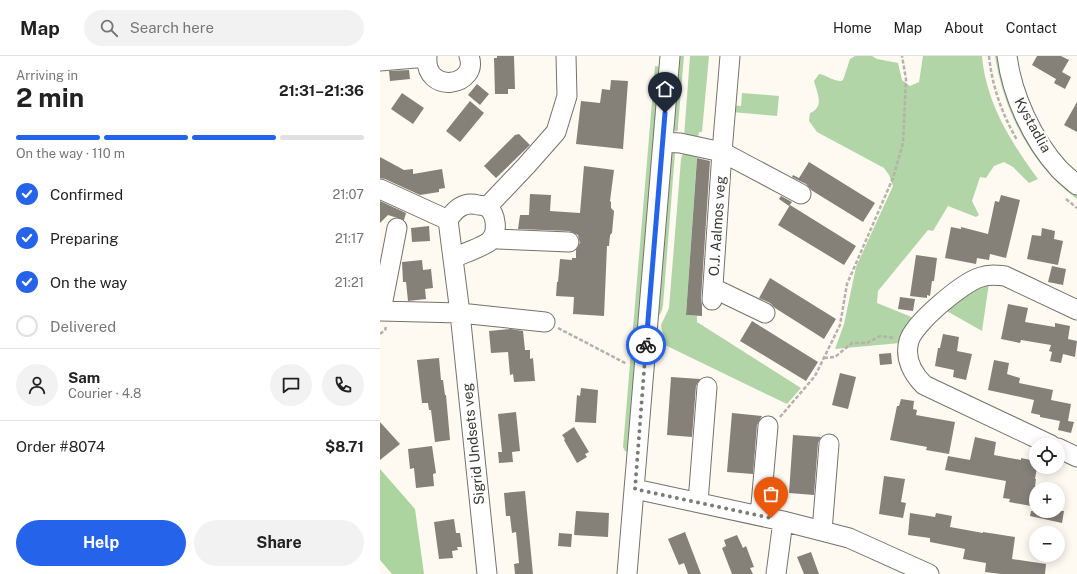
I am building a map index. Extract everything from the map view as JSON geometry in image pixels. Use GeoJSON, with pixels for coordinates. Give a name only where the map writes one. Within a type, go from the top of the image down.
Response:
{"type":"FeatureCollection","features":[{"type":"Feature","properties":{"kind":"street"},"geometry":{"type":"LineString","coordinates":[[380,61],[427,56],[428,68],[433,77],[442,82],[450,83],[458,82],[466,75],[470,69],[471,60],[469,56]]}},
{"type":"Feature","properties":{"kind":"street"},"geometry":{"type":"LineString","coordinates":[[487,207],[556,132],[567,96],[566,56]]}},
{"type":"Feature","properties":{"kind":"street"},"geometry":{"type":"LineString","coordinates":[[627,574],[670,56]]}},
{"type":"Feature","properties":{"kind":"street","name":"O.J. Aalmos veg"},"geometry":{"type":"LineString","coordinates":[[730,56],[713,294],[766,313]]}},
{"type":"Feature","properties":{"kind":"street","name":"Kystadlia"},"geometry":{"type":"LineString","coordinates":[[1007,56],[1013,88],[1039,142],[1059,169],[1077,185]]}},
{"type":"Feature","properties":{"kind":"street","name":"O.J. Aalmos veg"},"geometry":{"type":"LineString","coordinates":[[663,142],[680,143],[722,152],[801,194]]}},
{"type":"Feature","properties":{"kind":"street"},"geometry":{"type":"LineString","coordinates":[[380,189],[448,220],[453,212],[462,205],[474,204],[487,207],[494,215],[495,225],[492,238],[489,242],[453,258]]}},
{"type":"Feature","properties":{"kind":"street","name":"Sigrid Undsets veg"},"geometry":{"type":"LineString","coordinates":[[448,220],[460,313],[487,574]]}},
{"type":"Feature","properties":{"kind":"street"},"geometry":{"type":"LineString","coordinates":[[397,228],[381,311],[460,313],[545,322]]}},
{"type":"Feature","properties":{"kind":"street"},"geometry":{"type":"LineString","coordinates":[[492,238],[569,242]]}},
{"type":"Feature","properties":{"kind":"street"},"geometry":{"type":"LineString","coordinates":[[1036,438],[924,385],[916,377],[910,365],[908,354],[909,341],[924,318],[968,282],[981,277],[992,275],[1006,276],[1077,310]]}},
{"type":"Feature","properties":{"kind":"street"},"geometry":{"type":"LineString","coordinates":[[698,502],[707,387]]}},
{"type":"Feature","properties":{"kind":"street"},"geometry":{"type":"LineString","coordinates":[[760,516],[768,426]]}},
{"type":"Feature","properties":{"kind":"street"},"geometry":{"type":"LineString","coordinates":[[822,531],[829,444]]}},
{"type":"Feature","properties":{"kind":"street"},"geometry":{"type":"LineString","coordinates":[[1065,451],[1077,457]]}},
{"type":"Feature","properties":{"kind":"street"},"geometry":{"type":"LineString","coordinates":[[635,489],[783,521],[849,538],[929,574]]}},
{"type":"Feature","properties":{"kind":"street"},"geometry":{"type":"LineString","coordinates":[[776,574],[783,521]]}},
{"type":"Feature","properties":{"kind":"path"},"geometry":{"type":"LineString","coordinates":[[768,426],[778,419],[815,376],[840,325],[847,284],[893,178],[902,143],[906,79],[902,56]]}},
{"type":"Feature","properties":{"kind":"path"},"geometry":{"type":"LineString","coordinates":[[545,322],[627,364]]}},
{"type":"Feature","properties":{"kind":"path"},"geometry":{"type":"LineString","coordinates":[[824,358],[835,357],[852,343],[867,343],[880,336],[909,341]]}},
{"type":"Feature","properties":{"kind":"green space"},"geometry":{"type":"Polygon","coordinates":[[[678,56],[684,56],[678,130],[676,132],[672,127],[678,56]]]}},
{"type":"Feature","properties":{"kind":"green space"},"geometry":{"type":"Polygon","coordinates":[[[690,56],[709,56],[702,132],[699,132],[697,138],[684,137],[690,56]]]}},
{"type":"Feature","properties":{"kind":"green space"},"geometry":{"type":"Polygon","coordinates":[[[855,56],[872,56],[877,59],[898,63],[902,80],[910,86],[919,82],[923,56],[982,56],[984,73],[994,106],[1018,151],[1038,179],[1029,183],[1013,167],[1004,162],[994,166],[986,178],[980,177],[972,201],[979,215],[976,217],[948,206],[933,231],[928,230],[878,291],[877,303],[914,318],[900,343],[835,349],[844,324],[856,267],[893,186],[889,175],[884,168],[817,132],[809,121],[810,113],[815,110],[819,103],[814,81],[819,74],[835,80],[843,80],[850,59],[855,56]]]}},
{"type":"Feature","properties":{"kind":"green space"},"geometry":{"type":"Polygon","coordinates":[[[995,56],[999,56],[1069,188],[1077,194],[1077,199],[1046,170],[1033,154],[1022,136],[1005,97],[995,56]]]}},
{"type":"Feature","properties":{"kind":"green space"},"geometry":{"type":"Polygon","coordinates":[[[655,66],[660,67],[628,452],[625,451],[623,447],[655,66]]]}},
{"type":"Feature","properties":{"kind":"green space"},"geometry":{"type":"Polygon","coordinates":[[[742,93],[779,96],[777,116],[731,112],[731,105],[741,106],[742,93]]]}},
{"type":"Feature","properties":{"kind":"green space"},"geometry":{"type":"Polygon","coordinates":[[[669,151],[675,153],[663,305],[658,318],[669,151]]]}},
{"type":"Feature","properties":{"kind":"green space"},"geometry":{"type":"Polygon","coordinates":[[[683,153],[697,156],[686,315],[697,316],[697,322],[801,388],[787,404],[665,345],[661,325],[669,308],[681,159],[683,153]]]}},
{"type":"Feature","properties":{"kind":"green space"},"geometry":{"type":"Polygon","coordinates":[[[989,283],[982,331],[945,310],[964,294],[989,283]]]}},
{"type":"Feature","properties":{"kind":"green space"},"geometry":{"type":"Polygon","coordinates":[[[380,469],[415,509],[424,574],[392,574],[380,560],[380,469]]]}},
{"type":"Feature","properties":{"kind":"building"},"geometry":{"type":"Polygon","coordinates":[[[497,56],[514,56],[515,89],[508,89],[508,94],[495,94],[494,58],[497,58],[497,56]]]}},
{"type":"Feature","properties":{"kind":"building"},"geometry":{"type":"Polygon","coordinates":[[[1037,56],[1061,56],[1069,60],[1062,72],[1071,77],[1065,89],[1054,83],[1056,79],[1032,65],[1037,56]]]}},
{"type":"Feature","properties":{"kind":"building"},"geometry":{"type":"Polygon","coordinates":[[[409,70],[410,79],[390,81],[389,71],[409,70]]]}},
{"type":"Feature","properties":{"kind":"building"},"geometry":{"type":"Polygon","coordinates":[[[611,80],[628,81],[623,149],[576,144],[581,101],[600,103],[602,89],[610,90],[611,80]]]}},
{"type":"Feature","properties":{"kind":"building"},"geometry":{"type":"Polygon","coordinates":[[[477,84],[489,94],[480,105],[468,95],[477,84]]]}},
{"type":"Feature","properties":{"kind":"building"},"geometry":{"type":"Polygon","coordinates":[[[402,93],[424,108],[413,124],[391,109],[402,93]]]}},
{"type":"Feature","properties":{"kind":"building"},"geometry":{"type":"Polygon","coordinates":[[[470,101],[484,113],[460,142],[446,131],[470,101]]]}},
{"type":"Feature","properties":{"kind":"building"},"geometry":{"type":"Polygon","coordinates":[[[1077,102],[1077,132],[1064,125],[1077,102]]]}},
{"type":"Feature","properties":{"kind":"building"},"geometry":{"type":"Polygon","coordinates":[[[519,134],[530,145],[496,178],[484,166],[515,135],[519,134]]]}},
{"type":"Feature","properties":{"kind":"building"},"geometry":{"type":"Polygon","coordinates":[[[380,157],[404,170],[413,169],[413,174],[442,169],[445,188],[439,189],[439,192],[420,195],[380,178],[380,157]]]}},
{"type":"Feature","properties":{"kind":"building"},"geometry":{"type":"Polygon","coordinates":[[[697,158],[710,161],[701,299],[702,316],[686,315],[697,158]]]}},
{"type":"Feature","properties":{"kind":"building"},"geometry":{"type":"Polygon","coordinates":[[[809,162],[875,203],[863,222],[811,190],[806,184],[792,177],[793,175],[799,178],[809,162]]]}},
{"type":"Feature","properties":{"kind":"building"},"geometry":{"type":"Polygon","coordinates":[[[584,166],[614,170],[610,201],[611,208],[614,211],[612,233],[610,235],[609,246],[607,246],[604,316],[573,314],[574,297],[556,296],[560,259],[572,260],[572,258],[576,258],[576,250],[580,243],[578,235],[569,231],[518,229],[520,215],[529,215],[530,194],[551,195],[550,211],[580,213],[584,166]]]}},
{"type":"Feature","properties":{"kind":"building"},"geometry":{"type":"Polygon","coordinates":[[[1001,195],[1020,200],[1006,258],[990,254],[989,260],[977,258],[976,264],[945,258],[951,227],[961,229],[961,227],[988,234],[995,201],[999,202],[1001,195]]]}},
{"type":"Feature","properties":{"kind":"building"},"geometry":{"type":"Polygon","coordinates":[[[781,196],[792,202],[789,206],[779,199],[781,196]]]}},
{"type":"Feature","properties":{"kind":"building"},"geometry":{"type":"Polygon","coordinates":[[[380,201],[406,213],[404,220],[388,215],[380,223],[380,201]]]}},
{"type":"Feature","properties":{"kind":"building"},"geometry":{"type":"Polygon","coordinates":[[[790,205],[856,246],[844,265],[778,225],[790,205]]]}},
{"type":"Feature","properties":{"kind":"building"},"geometry":{"type":"Polygon","coordinates":[[[429,226],[430,241],[412,242],[411,228],[429,226]]]}},
{"type":"Feature","properties":{"kind":"building"},"geometry":{"type":"Polygon","coordinates":[[[1042,228],[1055,231],[1054,239],[1063,241],[1058,265],[1027,259],[1032,235],[1041,236],[1042,228]]]}},
{"type":"Feature","properties":{"kind":"building"},"geometry":{"type":"Polygon","coordinates":[[[916,255],[937,258],[934,281],[932,281],[930,296],[927,295],[927,298],[910,296],[916,255]]]}},
{"type":"Feature","properties":{"kind":"building"},"geometry":{"type":"Polygon","coordinates":[[[422,260],[423,270],[431,269],[433,288],[425,289],[426,299],[408,301],[406,282],[403,282],[402,262],[422,260]]]}},
{"type":"Feature","properties":{"kind":"building"},"geometry":{"type":"Polygon","coordinates":[[[1052,266],[1066,269],[1063,285],[1048,282],[1052,266]]]}},
{"type":"Feature","properties":{"kind":"building"},"geometry":{"type":"Polygon","coordinates":[[[770,278],[836,319],[824,339],[775,308],[770,303],[759,298],[770,278]]]}},
{"type":"Feature","properties":{"kind":"building"},"geometry":{"type":"Polygon","coordinates":[[[900,297],[915,299],[913,311],[898,309],[900,297]]]}},
{"type":"Feature","properties":{"kind":"building"},"geometry":{"type":"Polygon","coordinates":[[[1008,304],[1028,308],[1025,322],[1055,327],[1055,323],[1070,326],[1068,339],[1077,341],[1075,357],[1063,354],[1061,363],[1050,361],[1052,352],[1049,351],[1051,345],[1021,340],[1020,343],[1001,339],[1008,304]]]}},
{"type":"Feature","properties":{"kind":"building"},"geometry":{"type":"Polygon","coordinates":[[[752,321],[818,362],[806,381],[740,341],[752,321]]]}},
{"type":"Feature","properties":{"kind":"building"},"geometry":{"type":"Polygon","coordinates":[[[511,329],[523,331],[525,350],[530,350],[530,359],[533,358],[535,381],[514,382],[513,374],[510,375],[508,352],[491,353],[489,331],[511,329]]]}},
{"type":"Feature","properties":{"kind":"building"},"geometry":{"type":"Polygon","coordinates":[[[943,334],[959,337],[957,351],[972,354],[966,380],[953,377],[954,370],[935,366],[938,348],[940,348],[943,334]]]}},
{"type":"Feature","properties":{"kind":"building"},"geometry":{"type":"Polygon","coordinates":[[[891,353],[892,364],[880,365],[879,354],[891,353]]]}},
{"type":"Feature","properties":{"kind":"building"},"geometry":{"type":"Polygon","coordinates":[[[439,358],[441,380],[443,380],[446,395],[450,440],[435,442],[431,410],[429,410],[428,403],[422,403],[417,360],[439,358]]]}},
{"type":"Feature","properties":{"kind":"building"},"geometry":{"type":"Polygon","coordinates":[[[994,360],[1009,363],[1007,374],[1020,378],[1019,383],[1053,390],[1051,400],[1071,404],[1068,421],[1074,422],[1071,433],[1058,430],[1060,421],[1040,417],[1040,415],[1031,413],[1034,400],[988,390],[994,360]]]}},
{"type":"Feature","properties":{"kind":"building"},"geometry":{"type":"Polygon","coordinates":[[[840,373],[856,377],[848,409],[832,405],[840,373]]]}},
{"type":"Feature","properties":{"kind":"building"},"geometry":{"type":"Polygon","coordinates":[[[671,377],[700,379],[696,386],[692,437],[667,435],[671,377]]]}},
{"type":"Feature","properties":{"kind":"building"},"geometry":{"type":"Polygon","coordinates":[[[581,388],[598,390],[596,423],[575,422],[577,395],[580,396],[581,388]]]}},
{"type":"Feature","properties":{"kind":"building"},"geometry":{"type":"Polygon","coordinates":[[[901,399],[914,401],[913,409],[917,410],[916,415],[955,422],[949,454],[926,450],[927,447],[890,440],[897,406],[899,406],[901,399]]]}},
{"type":"Feature","properties":{"kind":"building"},"geometry":{"type":"Polygon","coordinates":[[[516,412],[520,451],[512,452],[513,462],[499,463],[498,452],[502,452],[498,414],[516,412]]]}},
{"type":"Feature","properties":{"kind":"building"},"geometry":{"type":"Polygon","coordinates":[[[732,413],[762,416],[757,425],[753,474],[727,472],[732,413]]]}},
{"type":"Feature","properties":{"kind":"building"},"geometry":{"type":"Polygon","coordinates":[[[380,422],[400,444],[380,460],[380,422]]]}},
{"type":"Feature","properties":{"kind":"building"},"geometry":{"type":"Polygon","coordinates":[[[574,427],[589,452],[585,454],[587,457],[577,463],[562,435],[574,427]]]}},
{"type":"Feature","properties":{"kind":"building"},"geometry":{"type":"Polygon","coordinates":[[[793,435],[821,437],[818,443],[814,495],[789,493],[793,435]]]}},
{"type":"Feature","properties":{"kind":"building"},"geometry":{"type":"Polygon","coordinates":[[[975,437],[996,442],[994,455],[1021,460],[1021,458],[1029,460],[1029,474],[1036,474],[1036,479],[1036,482],[1029,482],[1029,506],[1009,502],[1010,499],[1003,498],[1006,481],[945,470],[948,456],[970,460],[975,437]]]}},
{"type":"Feature","properties":{"kind":"building"},"geometry":{"type":"Polygon","coordinates":[[[432,446],[436,473],[433,474],[434,486],[416,488],[414,468],[410,469],[408,449],[432,446]]]}},
{"type":"Feature","properties":{"kind":"building"},"geometry":{"type":"Polygon","coordinates":[[[884,476],[905,479],[901,502],[906,503],[903,518],[879,514],[884,476]]]}},
{"type":"Feature","properties":{"kind":"building"},"geometry":{"type":"Polygon","coordinates":[[[525,491],[533,574],[515,574],[514,564],[519,563],[516,532],[512,533],[510,516],[506,516],[504,493],[525,491]]]}},
{"type":"Feature","properties":{"kind":"building"},"geometry":{"type":"Polygon","coordinates":[[[576,511],[609,513],[608,537],[574,535],[576,511]]]}},
{"type":"Feature","properties":{"kind":"building"},"geometry":{"type":"Polygon","coordinates":[[[910,513],[935,517],[936,513],[952,516],[950,527],[1015,537],[1012,559],[1046,564],[1045,574],[1001,574],[985,572],[986,563],[963,559],[965,549],[930,542],[930,538],[908,535],[910,513]]]}},
{"type":"Feature","properties":{"kind":"building"},"geometry":{"type":"Polygon","coordinates":[[[1039,518],[1063,518],[1062,523],[1039,518]]]}},
{"type":"Feature","properties":{"kind":"building"},"geometry":{"type":"Polygon","coordinates":[[[454,519],[456,533],[460,533],[462,547],[457,547],[458,550],[452,551],[453,558],[439,559],[434,522],[454,519]]]}},
{"type":"Feature","properties":{"kind":"building"},"geometry":{"type":"Polygon","coordinates":[[[685,532],[701,574],[688,574],[684,563],[679,565],[668,539],[685,532]]]}},
{"type":"Feature","properties":{"kind":"building"},"geometry":{"type":"Polygon","coordinates":[[[559,533],[572,534],[571,547],[558,546],[559,533]]]}},
{"type":"Feature","properties":{"kind":"building"},"geometry":{"type":"Polygon","coordinates":[[[737,535],[743,548],[746,546],[754,567],[750,568],[753,574],[732,574],[722,548],[726,546],[724,540],[737,535]]]}},
{"type":"Feature","properties":{"kind":"building"},"geometry":{"type":"Polygon","coordinates":[[[811,552],[819,574],[804,574],[797,557],[811,552]]]}},
{"type":"Feature","properties":{"kind":"way so far"},"geometry":{"type":"LineString","coordinates":[[646,345],[635,489],[771,518]]}},
{"type":"Feature","properties":{"kind":"route"},"geometry":{"type":"LineString","coordinates":[[646,345],[665,113]]}}]}
